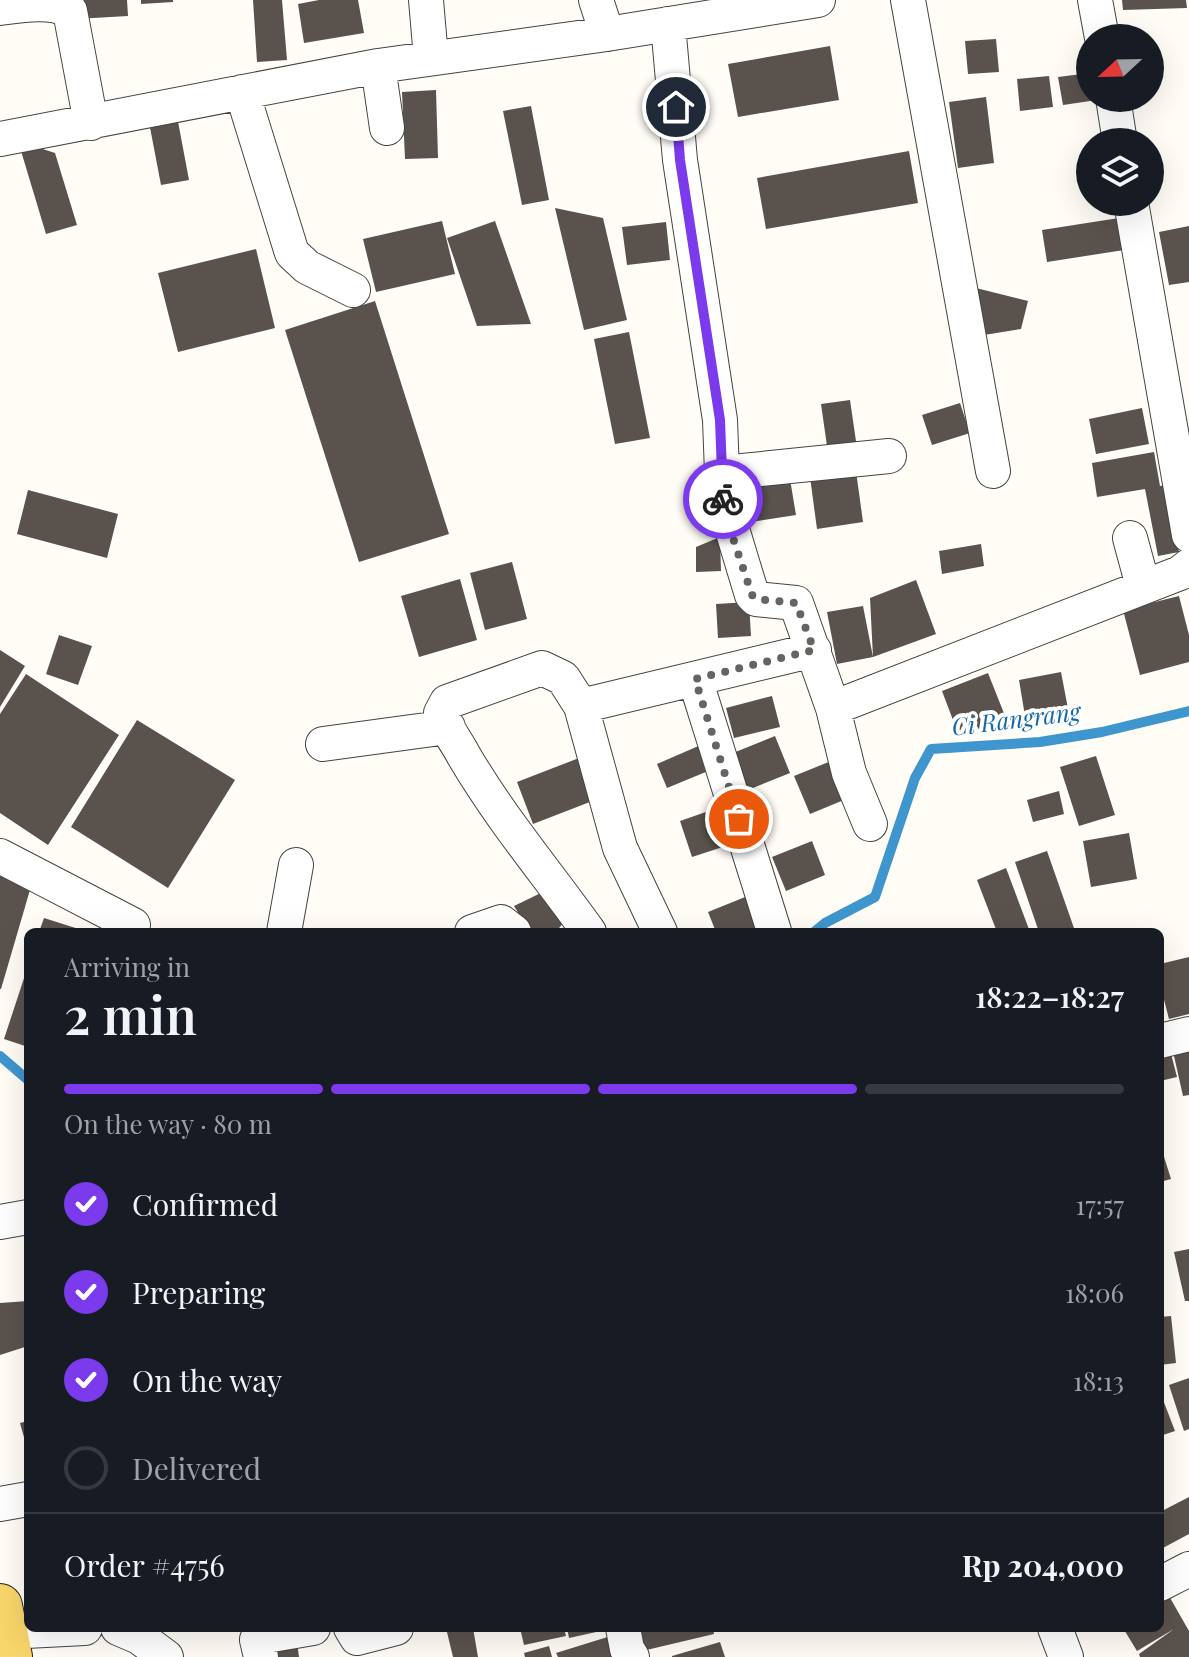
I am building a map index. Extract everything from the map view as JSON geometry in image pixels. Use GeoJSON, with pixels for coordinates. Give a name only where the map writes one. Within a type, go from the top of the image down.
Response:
{"type":"FeatureCollection","features":[{"type":"Feature","properties":{"kind":"street"},"geometry":{"type":"LineString","coordinates":[[426,0],[431,58]]}},
{"type":"Feature","properties":{"kind":"street"},"geometry":{"type":"LineString","coordinates":[[596,0],[607,34]]}},
{"type":"Feature","properties":{"kind":"street"},"geometry":{"type":"LineString","coordinates":[[0,139],[378,66],[818,0]]}},
{"type":"Feature","properties":{"kind":"street"},"geometry":{"type":"LineString","coordinates":[[908,0],[993,471]]}},
{"type":"Feature","properties":{"kind":"street"},"geometry":{"type":"LineString","coordinates":[[1095,0],[1099,24]]}},
{"type":"Feature","properties":{"kind":"street"},"geometry":{"type":"LineString","coordinates":[[0,8],[49,3],[70,11],[91,123]]}},
{"type":"Feature","properties":{"kind":"street"},"geometry":{"type":"LineString","coordinates":[[668,24],[680,160],[720,420],[723,499],[730,529],[752,595],[756,599],[796,603],[833,708],[849,773],[870,824]]}},
{"type":"Feature","properties":{"kind":"street"},"geometry":{"type":"LineString","coordinates":[[378,66],[387,128]]}},
{"type":"Feature","properties":{"kind":"street"},"geometry":{"type":"LineString","coordinates":[[242,92],[292,253],[307,267],[353,290]]}},
{"type":"Feature","properties":{"kind":"street"},"geometry":{"type":"LineString","coordinates":[[1133,216],[1189,535]]}},
{"type":"Feature","properties":{"kind":"street"},"geometry":{"type":"LineString","coordinates":[[722,473],[889,456]]}},
{"type":"Feature","properties":{"kind":"street"},"geometry":{"type":"LineString","coordinates":[[1130,538],[1143,586]]}},
{"type":"Feature","properties":{"kind":"street"},"geometry":{"type":"LineString","coordinates":[[833,708],[1180,573],[1189,566]]}},
{"type":"Feature","properties":{"kind":"street"},"geometry":{"type":"LineString","coordinates":[[581,706],[814,650]]}},
{"type":"Feature","properties":{"kind":"street"},"geometry":{"type":"LineString","coordinates":[[586,928],[488,797],[441,713],[447,702],[535,669],[542,668],[559,675],[581,706],[620,848],[658,928]]}},
{"type":"Feature","properties":{"kind":"street"},"geometry":{"type":"LineString","coordinates":[[695,679],[773,928]]}},
{"type":"Feature","properties":{"kind":"street"},"geometry":{"type":"LineString","coordinates":[[323,744],[448,727]]}},
{"type":"Feature","properties":{"kind":"street"},"geometry":{"type":"LineString","coordinates":[[0,856],[133,925]]}},
{"type":"Feature","properties":{"kind":"street"},"geometry":{"type":"LineString","coordinates":[[285,928],[296,865]]}},
{"type":"Feature","properties":{"kind":"street"},"geometry":{"type":"LineString","coordinates":[[484,928],[501,922],[509,928]]}},
{"type":"Feature","properties":{"kind":"street"},"geometry":{"type":"LineString","coordinates":[[1164,1040],[1189,1034]]}},
{"type":"Feature","properties":{"kind":"street"},"geometry":{"type":"LineString","coordinates":[[0,1222],[24,1218]]}},
{"type":"Feature","properties":{"kind":"street"},"geometry":{"type":"LineString","coordinates":[[0,1504],[24,1500]]}},
{"type":"Feature","properties":{"kind":"street"},"geometry":{"type":"LineString","coordinates":[[127,1632],[166,1657]]}},
{"type":"Feature","properties":{"kind":"street"},"geometry":{"type":"LineString","coordinates":[[261,1647],[302,1632]]}},
{"type":"Feature","properties":{"kind":"street"},"geometry":{"type":"LineString","coordinates":[[353,1632],[357,1638],[380,1632]]}},
{"type":"Feature","properties":{"kind":"street"},"geometry":{"type":"LineString","coordinates":[[624,1632],[632,1657]]}},
{"type":"Feature","properties":{"kind":"building"},"geometry":{"type":"Polygon","coordinates":[[[75,0],[127,0],[128,16],[76,19],[75,0]]]}},
{"type":"Feature","properties":{"kind":"building"},"geometry":{"type":"Polygon","coordinates":[[[141,0],[173,0],[173,2],[141,4],[141,0]]]}},
{"type":"Feature","properties":{"kind":"building"},"geometry":{"type":"Polygon","coordinates":[[[253,0],[282,0],[287,60],[257,62],[253,0]]]}},
{"type":"Feature","properties":{"kind":"building"},"geometry":{"type":"Polygon","coordinates":[[[319,0],[358,0],[364,33],[304,43],[298,4],[319,0]]]}},
{"type":"Feature","properties":{"kind":"building"},"geometry":{"type":"Polygon","coordinates":[[[1122,0],[1186,0],[1187,8],[1123,10],[1122,0]]]}},
{"type":"Feature","properties":{"kind":"building"},"geometry":{"type":"Polygon","coordinates":[[[996,39],[999,72],[968,74],[965,41],[996,39]]]}},
{"type":"Feature","properties":{"kind":"building"},"geometry":{"type":"Polygon","coordinates":[[[830,46],[839,100],[738,117],[728,64],[830,46]]]}},
{"type":"Feature","properties":{"kind":"building"},"geometry":{"type":"Polygon","coordinates":[[[1076,75],[1076,103],[1063,105],[1058,77],[1076,75]]]}},
{"type":"Feature","properties":{"kind":"building"},"geometry":{"type":"Polygon","coordinates":[[[1049,76],[1053,107],[1020,111],[1017,79],[1049,76]]]}},
{"type":"Feature","properties":{"kind":"building"},"geometry":{"type":"Polygon","coordinates":[[[436,90],[438,158],[405,159],[402,92],[436,90]]]}},
{"type":"Feature","properties":{"kind":"building"},"geometry":{"type":"Polygon","coordinates":[[[986,97],[994,163],[958,168],[949,102],[986,97]]]}},
{"type":"Feature","properties":{"kind":"building"},"geometry":{"type":"Polygon","coordinates":[[[531,106],[549,200],[522,205],[503,111],[531,106]]]}},
{"type":"Feature","properties":{"kind":"building"},"geometry":{"type":"Polygon","coordinates":[[[176,111],[189,180],[161,185],[148,117],[176,111]]]}},
{"type":"Feature","properties":{"kind":"building"},"geometry":{"type":"Polygon","coordinates":[[[18,141],[55,153],[77,225],[46,234],[18,141]]]}},
{"type":"Feature","properties":{"kind":"building"},"geometry":{"type":"Polygon","coordinates":[[[909,151],[918,203],[766,229],[757,178],[909,151]]]}},
{"type":"Feature","properties":{"kind":"building"},"geometry":{"type":"Polygon","coordinates":[[[555,208],[603,218],[627,320],[584,330],[555,208]]]}},
{"type":"Feature","properties":{"kind":"building"},"geometry":{"type":"Polygon","coordinates":[[[1119,218],[1124,250],[1047,262],[1042,230],[1119,218]]]}},
{"type":"Feature","properties":{"kind":"building"},"geometry":{"type":"Polygon","coordinates":[[[442,221],[455,274],[376,292],[363,239],[442,221]]]}},
{"type":"Feature","properties":{"kind":"building"},"geometry":{"type":"Polygon","coordinates":[[[495,221],[531,324],[477,326],[447,238],[495,221]]]}},
{"type":"Feature","properties":{"kind":"building"},"geometry":{"type":"Polygon","coordinates":[[[666,222],[670,260],[627,265],[622,227],[666,222]]]}},
{"type":"Feature","properties":{"kind":"building"},"geometry":{"type":"Polygon","coordinates":[[[1189,226],[1189,282],[1169,285],[1159,232],[1189,226]]]}},
{"type":"Feature","properties":{"kind":"building"},"geometry":{"type":"Polygon","coordinates":[[[256,249],[275,328],[178,352],[158,273],[256,249]]]}},
{"type":"Feature","properties":{"kind":"building"},"geometry":{"type":"Polygon","coordinates":[[[976,288],[1028,301],[1021,329],[984,335],[976,288]]]}},
{"type":"Feature","properties":{"kind":"building"},"geometry":{"type":"Polygon","coordinates":[[[375,301],[449,534],[359,562],[285,330],[375,301]]]}},
{"type":"Feature","properties":{"kind":"building"},"geometry":{"type":"Polygon","coordinates":[[[629,332],[650,438],[615,444],[594,339],[629,332]]]}},
{"type":"Feature","properties":{"kind":"building"},"geometry":{"type":"Polygon","coordinates":[[[850,400],[858,455],[829,460],[821,404],[850,400]]]}},
{"type":"Feature","properties":{"kind":"building"},"geometry":{"type":"Polygon","coordinates":[[[960,403],[970,433],[932,445],[922,415],[960,403]]]}},
{"type":"Feature","properties":{"kind":"building"},"geometry":{"type":"Polygon","coordinates":[[[1142,408],[1149,444],[1096,454],[1089,419],[1142,408]]]}},
{"type":"Feature","properties":{"kind":"building"},"geometry":{"type":"Polygon","coordinates":[[[1154,452],[1160,486],[1166,485],[1179,552],[1158,556],[1145,489],[1097,497],[1092,463],[1154,452]]]}},
{"type":"Feature","properties":{"kind":"building"},"geometry":{"type":"Polygon","coordinates":[[[856,471],[863,522],[817,529],[810,477],[856,471]]]}},
{"type":"Feature","properties":{"kind":"building"},"geometry":{"type":"Polygon","coordinates":[[[790,479],[796,515],[744,523],[738,487],[790,479]]]}},
{"type":"Feature","properties":{"kind":"building"},"geometry":{"type":"Polygon","coordinates":[[[28,490],[118,514],[107,558],[17,534],[28,490]]]}},
{"type":"Feature","properties":{"kind":"building"},"geometry":{"type":"Polygon","coordinates":[[[720,537],[721,571],[696,572],[696,547],[720,537]]]}},
{"type":"Feature","properties":{"kind":"building"},"geometry":{"type":"Polygon","coordinates":[[[981,544],[984,566],[942,574],[939,551],[981,544]]]}},
{"type":"Feature","properties":{"kind":"building"},"geometry":{"type":"Polygon","coordinates":[[[512,562],[527,619],[485,630],[470,573],[512,562]]]}},
{"type":"Feature","properties":{"kind":"building"},"geometry":{"type":"Polygon","coordinates":[[[460,579],[477,640],[419,657],[401,596],[460,579]]]}},
{"type":"Feature","properties":{"kind":"building"},"geometry":{"type":"Polygon","coordinates":[[[916,580],[936,634],[873,657],[870,598],[916,580]]]}},
{"type":"Feature","properties":{"kind":"building"},"geometry":{"type":"Polygon","coordinates":[[[1179,596],[1189,635],[1189,662],[1140,675],[1123,610],[1179,596]]]}},
{"type":"Feature","properties":{"kind":"building"},"geometry":{"type":"Polygon","coordinates":[[[749,602],[751,636],[718,638],[716,604],[749,602]]]}},
{"type":"Feature","properties":{"kind":"building"},"geometry":{"type":"Polygon","coordinates":[[[863,606],[873,657],[837,664],[827,612],[863,606]]]}},
{"type":"Feature","properties":{"kind":"building"},"geometry":{"type":"Polygon","coordinates":[[[59,635],[92,646],[78,685],[46,674],[59,635]]]}},
{"type":"Feature","properties":{"kind":"building"},"geometry":{"type":"Polygon","coordinates":[[[0,650],[25,666],[0,707],[0,650]]]}},
{"type":"Feature","properties":{"kind":"building"},"geometry":{"type":"Polygon","coordinates":[[[1061,672],[1069,714],[1026,722],[1019,680],[1061,672]]]}},
{"type":"Feature","properties":{"kind":"building"},"geometry":{"type":"Polygon","coordinates":[[[988,673],[1011,731],[959,736],[942,691],[988,673]]]}},
{"type":"Feature","properties":{"kind":"building"},"geometry":{"type":"Polygon","coordinates":[[[26,674],[119,735],[48,845],[0,813],[0,714],[26,674]]]}},
{"type":"Feature","properties":{"kind":"building"},"geometry":{"type":"Polygon","coordinates":[[[772,696],[780,727],[734,738],[726,708],[772,696]]]}},
{"type":"Feature","properties":{"kind":"building"},"geometry":{"type":"Polygon","coordinates":[[[137,720],[235,780],[168,888],[71,827],[137,720]]]}},
{"type":"Feature","properties":{"kind":"building"},"geometry":{"type":"Polygon","coordinates":[[[775,736],[790,773],[748,790],[733,753],[775,736]]]}},
{"type":"Feature","properties":{"kind":"building"},"geometry":{"type":"Polygon","coordinates":[[[703,744],[713,769],[667,788],[657,764],[703,744]]]}},
{"type":"Feature","properties":{"kind":"building"},"geometry":{"type":"Polygon","coordinates":[[[1096,756],[1115,815],[1079,826],[1060,767],[1096,756]]]}},
{"type":"Feature","properties":{"kind":"building"},"geometry":{"type":"Polygon","coordinates":[[[579,758],[595,800],[533,824],[517,782],[579,758]]]}},
{"type":"Feature","properties":{"kind":"building"},"geometry":{"type":"Polygon","coordinates":[[[836,759],[851,797],[810,814],[794,776],[836,759]]]}},
{"type":"Feature","properties":{"kind":"building"},"geometry":{"type":"Polygon","coordinates":[[[1059,791],[1064,814],[1033,822],[1027,800],[1059,791]]]}},
{"type":"Feature","properties":{"kind":"building"},"geometry":{"type":"Polygon","coordinates":[[[723,806],[735,843],[692,857],[680,821],[723,806]]]}},
{"type":"Feature","properties":{"kind":"building"},"geometry":{"type":"Polygon","coordinates":[[[1129,833],[1137,879],[1091,887],[1083,841],[1129,833]]]}},
{"type":"Feature","properties":{"kind":"building"},"geometry":{"type":"Polygon","coordinates":[[[812,841],[825,875],[786,891],[772,857],[812,841]]]}},
{"type":"Feature","properties":{"kind":"building"},"geometry":{"type":"Polygon","coordinates":[[[1047,851],[1074,928],[1038,928],[1015,862],[1047,851]]]}},
{"type":"Feature","properties":{"kind":"building"},"geometry":{"type":"Polygon","coordinates":[[[1006,868],[1028,928],[995,928],[977,880],[1006,868]]]}},
{"type":"Feature","properties":{"kind":"building"},"geometry":{"type":"Polygon","coordinates":[[[0,873],[32,883],[1,989],[0,989],[0,873]]]}},
{"type":"Feature","properties":{"kind":"building"},"geometry":{"type":"Polygon","coordinates":[[[545,891],[563,923],[559,928],[528,928],[514,906],[545,891]]]}},
{"type":"Feature","properties":{"kind":"building"},"geometry":{"type":"Polygon","coordinates":[[[750,895],[762,928],[714,928],[708,912],[750,895]]]}},
{"type":"Feature","properties":{"kind":"building"},"geometry":{"type":"Polygon","coordinates":[[[44,918],[76,928],[40,928],[44,918]]]}},
{"type":"Feature","properties":{"kind":"building"},"geometry":{"type":"Polygon","coordinates":[[[1189,957],[1189,1014],[1169,1019],[1164,1000],[1164,963],[1189,957]]]}},
{"type":"Feature","properties":{"kind":"building"},"geometry":{"type":"Polygon","coordinates":[[[24,978],[24,1046],[4,1039],[24,978]]]}},
{"type":"Feature","properties":{"kind":"building"},"geometry":{"type":"Polygon","coordinates":[[[1189,1043],[1189,1095],[1183,1096],[1172,1047],[1189,1043]]]}},
{"type":"Feature","properties":{"kind":"building"},"geometry":{"type":"Polygon","coordinates":[[[1169,1046],[1177,1077],[1164,1080],[1164,1047],[1169,1046]]]}},
{"type":"Feature","properties":{"kind":"building"},"geometry":{"type":"Polygon","coordinates":[[[1164,1157],[1171,1179],[1164,1181],[1164,1157]]]}},
{"type":"Feature","properties":{"kind":"building"},"geometry":{"type":"Polygon","coordinates":[[[1189,1249],[1189,1301],[1185,1301],[1174,1252],[1189,1249]]]}},
{"type":"Feature","properties":{"kind":"building"},"geometry":{"type":"Polygon","coordinates":[[[24,1301],[24,1347],[0,1355],[0,1303],[24,1301]]]}},
{"type":"Feature","properties":{"kind":"building"},"geometry":{"type":"Polygon","coordinates":[[[1171,1316],[1176,1363],[1164,1364],[1164,1317],[1171,1316]]]}},
{"type":"Feature","properties":{"kind":"building"},"geometry":{"type":"Polygon","coordinates":[[[1189,1378],[1189,1429],[1184,1431],[1169,1385],[1189,1378]]]}},
{"type":"Feature","properties":{"kind":"building"},"geometry":{"type":"Polygon","coordinates":[[[1164,1402],[1175,1431],[1164,1435],[1164,1402]]]}},
{"type":"Feature","properties":{"kind":"building"},"geometry":{"type":"Polygon","coordinates":[[[1189,1497],[1189,1534],[1164,1547],[1164,1510],[1189,1497]]]}},
{"type":"Feature","properties":{"kind":"building"},"geometry":{"type":"Polygon","coordinates":[[[1169,1596],[1189,1631],[1189,1657],[1140,1657],[1139,1654],[1174,1629],[1137,1651],[1125,1632],[1164,1632],[1164,1599],[1169,1596]]]}},
{"type":"Feature","properties":{"kind":"building"},"geometry":{"type":"Polygon","coordinates":[[[447,1632],[474,1632],[478,1657],[453,1657],[447,1632]]]}},
{"type":"Feature","properties":{"kind":"building"},"geometry":{"type":"Polygon","coordinates":[[[521,1632],[565,1632],[566,1636],[524,1645],[521,1632]]]}},
{"type":"Feature","properties":{"kind":"building"},"geometry":{"type":"Polygon","coordinates":[[[568,1632],[596,1632],[569,1638],[568,1632]]]}},
{"type":"Feature","properties":{"kind":"building"},"geometry":{"type":"Polygon","coordinates":[[[633,1632],[714,1632],[714,1634],[638,1652],[633,1632]]]}},
{"type":"Feature","properties":{"kind":"building"},"geometry":{"type":"Polygon","coordinates":[[[296,1635],[299,1657],[268,1657],[296,1635]]]}},
{"type":"Feature","properties":{"kind":"building"},"geometry":{"type":"Polygon","coordinates":[[[614,1635],[621,1657],[558,1657],[556,1653],[614,1635]]]}},
{"type":"Feature","properties":{"kind":"building"},"geometry":{"type":"Polygon","coordinates":[[[720,1642],[725,1657],[672,1657],[672,1656],[720,1642]]]}},
{"type":"Feature","properties":{"kind":"building"},"geometry":{"type":"Polygon","coordinates":[[[549,1646],[552,1657],[525,1657],[524,1653],[549,1646]]]}},
{"type":"Feature","properties":{"kind":"waterway","name":"Ci Rangrang"},"geometry":{"type":"LineString","coordinates":[[819,928],[875,897],[915,778],[931,749],[1040,742],[1102,732],[1189,711]]}},
{"type":"Feature","properties":{"kind":"waterway","name":"Ci Rangrang"},"geometry":{"type":"LineString","coordinates":[[0,1056],[24,1077]]}},
{"type":"Feature","properties":{"kind":"way so far"},"geometry":{"type":"LineString","coordinates":[[723,499],[752,595],[756,599],[796,603],[814,650],[695,679],[739,819]]}},
{"type":"Feature","properties":{"kind":"route"},"geometry":{"type":"LineString","coordinates":[[676,107],[680,160],[720,420],[723,499]]}}]}
